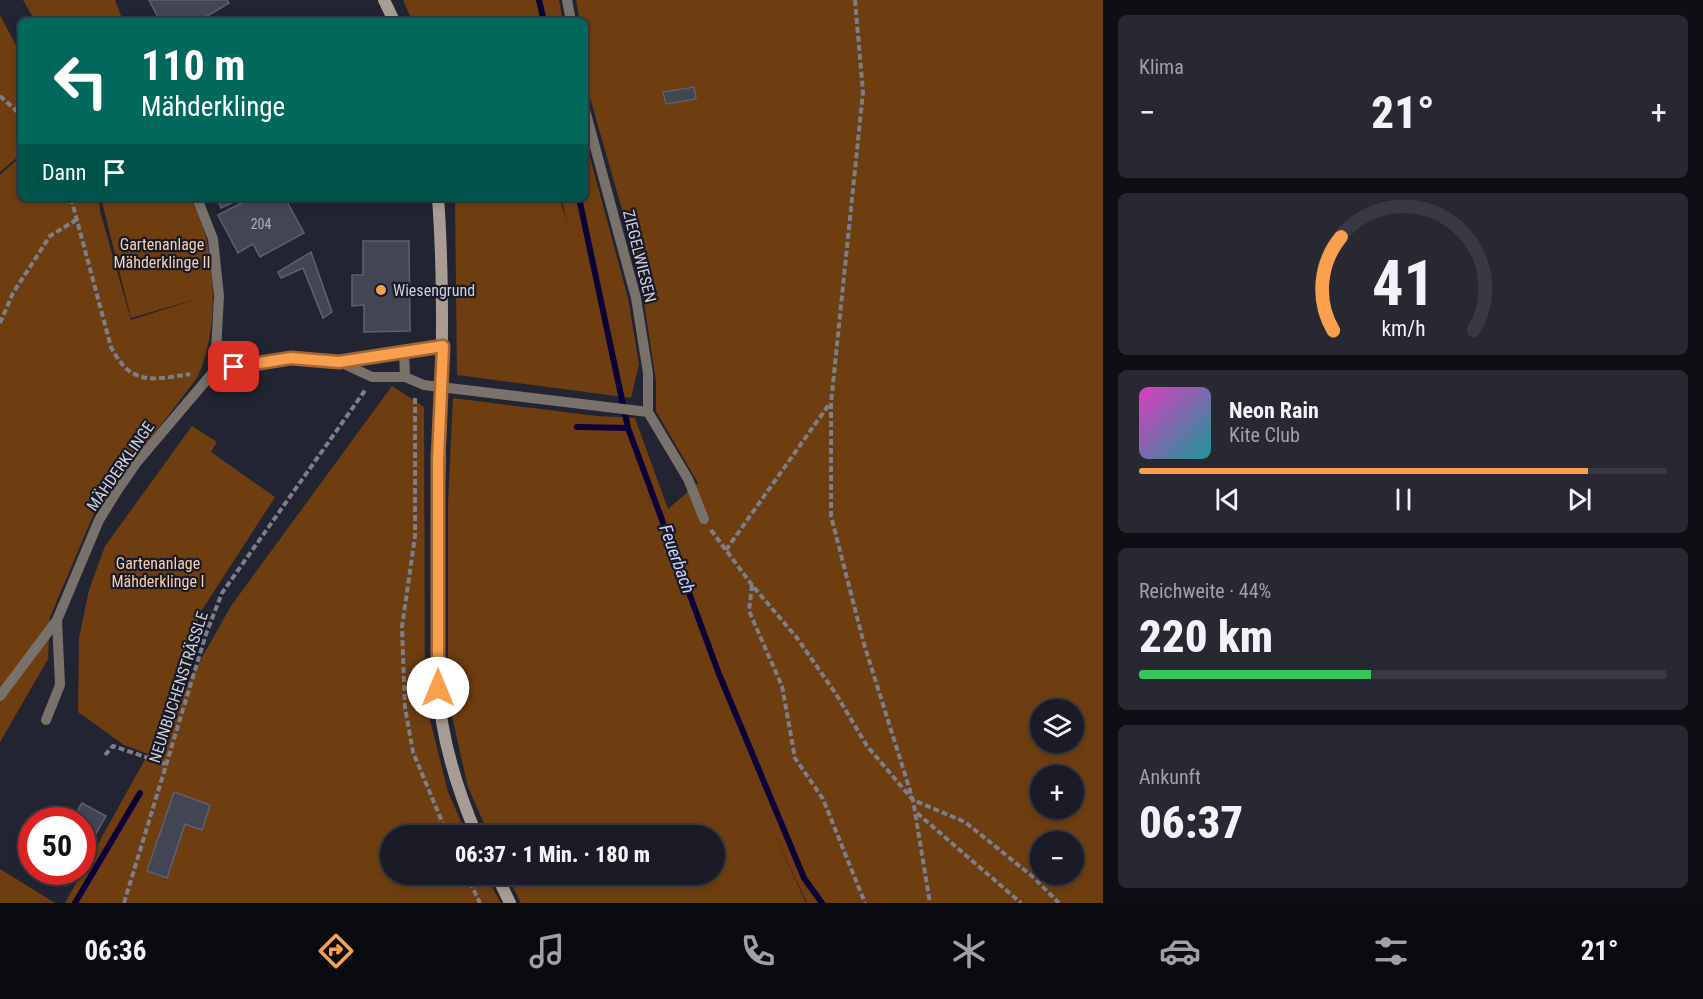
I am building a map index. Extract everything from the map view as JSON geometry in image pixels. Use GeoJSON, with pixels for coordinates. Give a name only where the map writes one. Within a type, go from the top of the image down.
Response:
{"type":"FeatureCollection","features":[{"type":"Feature","properties":{"kind":"main road"},"geometry":{"type":"LineString","coordinates":[[384,0],[393,18]]}},
{"type":"Feature","properties":{"kind":"main road"},"geometry":{"type":"LineString","coordinates":[[438,201],[442,258],[443,346],[438,460],[438,688],[446,741],[458,791],[472,825]]}},
{"type":"Feature","properties":{"kind":"main road"},"geometry":{"type":"LineString","coordinates":[[501,885],[510,903]]}},
{"type":"Feature","properties":{"kind":"lane"},"geometry":{"type":"LineString","coordinates":[[567,0],[570,18]]}},
{"type":"Feature","properties":{"kind":"lane","name":"ZIEGELWIESEN"},"geometry":{"type":"LineString","coordinates":[[588,121],[636,298],[648,373],[643,411]]}},
{"type":"Feature","properties":{"kind":"lane"},"geometry":{"type":"LineString","coordinates":[[198,201],[213,239],[219,296],[215,370],[291,358],[339,362],[380,353],[443,346]]}},
{"type":"Feature","properties":{"kind":"lane"},"geometry":{"type":"LineString","coordinates":[[404,352],[405,377]]}},
{"type":"Feature","properties":{"kind":"lane"},"geometry":{"type":"LineString","coordinates":[[339,362],[372,377],[405,377],[416,383],[441,387],[643,411],[688,479],[704,519]]}},
{"type":"Feature","properties":{"kind":"lane","name":"MÄHDERKLINGE"},"geometry":{"type":"LineString","coordinates":[[0,696],[57,620],[99,520],[117,491],[137,462],[215,370]]}},
{"type":"Feature","properties":{"kind":"lane"},"geometry":{"type":"LineString","coordinates":[[46,720],[60,685],[57,620]]}},
{"type":"Feature","properties":{"kind":"path"},"geometry":{"type":"LineString","coordinates":[[855,0],[863,92],[831,403],[831,516],[864,644],[913,800],[930,903]]}},
{"type":"Feature","properties":{"kind":"path"},"geometry":{"type":"LineString","coordinates":[[0,96],[18,112]]}},
{"type":"Feature","properties":{"kind":"path"},"geometry":{"type":"LineString","coordinates":[[72,201],[111,347],[120,365],[131,373],[151,381],[215,370]]}},
{"type":"Feature","properties":{"kind":"path"},"geometry":{"type":"LineString","coordinates":[[0,322],[13,293],[50,236],[76,220]]}},
{"type":"Feature","properties":{"kind":"path","name":"NEUNBUCHENSTRÄSSLE"},"geometry":{"type":"LineString","coordinates":[[124,903],[206,634],[222,593],[355,407],[372,377]]}},
{"type":"Feature","properties":{"kind":"path"},"geometry":{"type":"LineString","coordinates":[[416,383],[413,448],[415,536],[402,627],[405,708],[413,752],[443,825]]}},
{"type":"Feature","properties":{"kind":"path"},"geometry":{"type":"LineString","coordinates":[[726,550],[831,403]]}},
{"type":"Feature","properties":{"kind":"path"},"geometry":{"type":"LineString","coordinates":[[704,519],[752,585],[797,638],[836,694],[867,746],[913,800],[965,822],[1032,876],[1059,903]]}},
{"type":"Feature","properties":{"kind":"path"},"geometry":{"type":"LineString","coordinates":[[752,585],[749,611],[782,686],[795,758],[823,799],[865,903]]}},
{"type":"Feature","properties":{"kind":"path"},"geometry":{"type":"LineString","coordinates":[[105,754],[113,746],[166,764]]}},
{"type":"Feature","properties":{"kind":"path"},"geometry":{"type":"LineString","coordinates":[[916,812],[1021,903]]}},
{"type":"Feature","properties":{"kind":"path"},"geometry":{"type":"LineString","coordinates":[[471,885],[480,903]]}},
{"type":"Feature","properties":{"kind":"green space"},"geometry":{"type":"Polygon","coordinates":[[[23,0],[115,0],[122,18],[33,18],[23,0]]]}},
{"type":"Feature","properties":{"kind":"green space"},"geometry":{"type":"Polygon","coordinates":[[[403,0],[559,0],[562,18],[411,18],[403,0]]]}},
{"type":"Feature","properties":{"kind":"green space"},"geometry":{"type":"Polygon","coordinates":[[[576,0],[1103,0],[1103,903],[807,903],[769,822],[806,903],[521,903],[512,885],[725,885],[725,825],[485,825],[468,787],[448,699],[448,503],[453,398],[597,416],[635,418],[668,509],[698,483],[656,411],[656,381],[643,296],[631,241],[588,90],[588,18],[579,18],[576,0]]]}},
{"type":"Feature","properties":{"kind":"green space"},"geometry":{"type":"Polygon","coordinates":[[[0,15],[18,49],[18,157],[0,172],[0,15]]]}},
{"type":"Feature","properties":{"kind":"green space"},"geometry":{"type":"Polygon","coordinates":[[[588,150],[628,298],[639,364],[631,398],[457,375],[455,201],[560,201],[568,224],[562,201],[588,201],[588,150]]]}},
{"type":"Feature","properties":{"kind":"green space","name":"Gartenanlage Mähderklinge II"},"geometry":{"type":"Polygon","coordinates":[[[18,159],[18,201],[99,201],[100,211],[131,320],[200,298],[131,318],[102,201],[192,201],[207,242],[213,294],[208,346],[197,378],[95,511],[50,617],[48,659],[0,742],[0,175],[18,159]]]}},
{"type":"Feature","properties":{"kind":"green space","name":"Gartenanlage Mähderklinge I"},"geometry":{"type":"Polygon","coordinates":[[[392,386],[424,407],[425,700],[448,792],[463,825],[380,825],[380,885],[491,885],[501,903],[65,903],[75,885],[96,885],[96,847],[148,754],[124,745],[78,712],[79,638],[89,590],[105,546],[192,426],[217,442],[211,452],[275,497],[200,613],[173,709],[231,606],[392,386]]]}},
{"type":"Feature","properties":{"kind":"green space"},"geometry":{"type":"Polygon","coordinates":[[[0,869],[18,880],[18,885],[26,885],[55,903],[0,903],[0,869]]]}},
{"type":"Feature","properties":{"kind":"building"},"geometry":{"type":"Polygon","coordinates":[[[149,0],[227,0],[229,3],[204,18],[158,18],[149,0]]]}},
{"type":"Feature","properties":{"kind":"building"},"geometry":{"type":"Polygon","coordinates":[[[694,87],[696,99],[666,104],[663,92],[694,87]]]}},
{"type":"Feature","properties":{"kind":"building"},"geometry":{"type":"Polygon","coordinates":[[[218,201],[236,201],[221,208],[218,201]]]}},
{"type":"Feature","properties":{"kind":"building"},"geometry":{"type":"Polygon","coordinates":[[[245,201],[287,201],[304,233],[260,257],[253,244],[238,253],[218,215],[245,201]]]}},
{"type":"Feature","properties":{"kind":"building","name":"Wiesengrund"},"geometry":{"type":"Polygon","coordinates":[[[363,241],[409,241],[410,331],[364,332],[364,305],[352,306],[352,275],[363,275],[363,241]]]}},
{"type":"Feature","properties":{"kind":"building"},"geometry":{"type":"Polygon","coordinates":[[[311,252],[332,312],[323,318],[303,268],[281,278],[278,272],[311,252]]]}},
{"type":"Feature","properties":{"kind":"building"},"geometry":{"type":"Polygon","coordinates":[[[174,792],[210,805],[202,830],[185,824],[167,878],[147,871],[174,792]]]}},
{"type":"Feature","properties":{"kind":"building"},"geometry":{"type":"Polygon","coordinates":[[[96,811],[106,816],[96,834],[96,811]]]}},
{"type":"Feature","properties":{"kind":"waterway","name":"Feuerbach"},"geometry":{"type":"LineString","coordinates":[[539,0],[543,18]]}},
{"type":"Feature","properties":{"kind":"waterway","name":"Feuerbach"},"geometry":{"type":"LineString","coordinates":[[580,201],[628,428],[719,674],[804,878],[822,903]]}},
{"type":"Feature","properties":{"kind":"waterway"},"geometry":{"type":"LineString","coordinates":[[577,427],[628,428]]}},
{"type":"Feature","properties":{"kind":"waterway","name":"MÄHDERKLINGE"},"geometry":{"type":"LineString","coordinates":[[75,903],[140,793]]}},
{"type":"Feature","properties":{"kind":"place","name":"Wiesengrund"},"geometry":{"type":"Point","coordinates":[381,290]}},
{"type":"Feature","properties":{"kind":"route"},"geometry":{"type":"LineString","coordinates":[[234,367],[291,358],[339,362],[380,353],[421,351],[443,346],[438,460],[438,688]]}}]}
